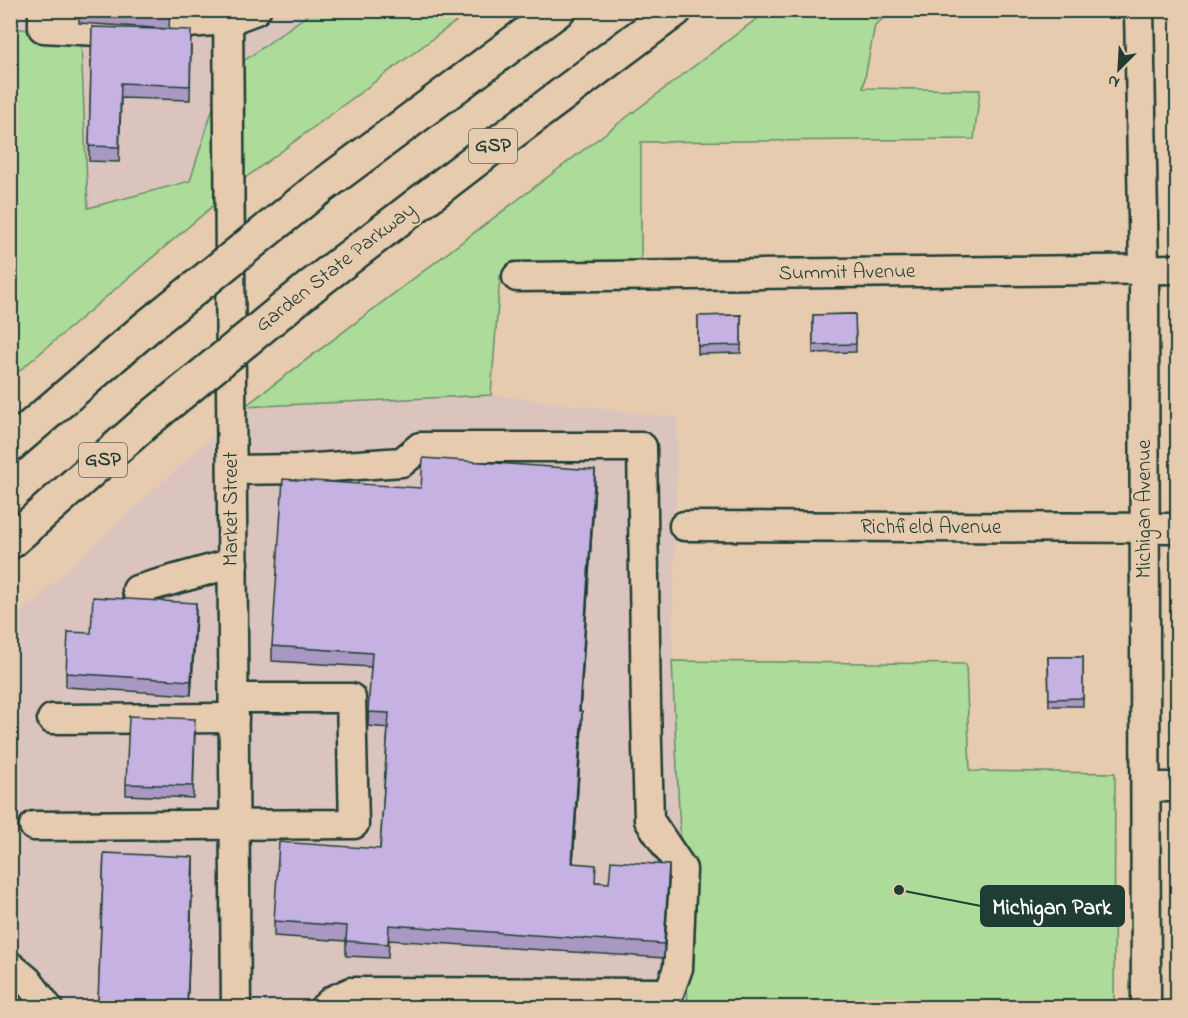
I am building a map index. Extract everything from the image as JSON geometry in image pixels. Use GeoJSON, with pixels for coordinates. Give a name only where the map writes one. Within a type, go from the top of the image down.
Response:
{"type":"FeatureCollection","features":[{"type":"Feature","properties":{"kind":"highway"},"geometry":{"type":"LineString","coordinates":[[10,445],[147,327],[314,193],[558,10]]}},
{"type":"Feature","properties":{"kind":"highway","name":"Garden State Parkway"},"geometry":{"type":"LineString","coordinates":[[10,542],[147,421],[313,285],[675,10]]}},
{"type":"Feature","properties":{"kind":"street"},"geometry":{"type":"LineString","coordinates":[[43,10],[43,28],[170,35],[188,23],[256,10]]}},
{"type":"Feature","properties":{"kind":"street","name":"Michigan Avenue"},"geometry":{"type":"LineString","coordinates":[[1139,10],[1144,269],[1146,1008]]}},
{"type":"Feature","properties":{"kind":"street","name":"Market Street"},"geometry":{"type":"LineString","coordinates":[[228,15],[236,1008]]}},
{"type":"Feature","properties":{"kind":"street","name":"Summit Avenue"},"geometry":{"type":"LineString","coordinates":[[517,277],[1178,269]]}},
{"type":"Feature","properties":{"kind":"street"},"geometry":{"type":"LineString","coordinates":[[232,470],[300,469],[402,462],[420,447],[642,447],[645,707],[649,820],[682,869],[678,968],[668,1000],[351,992],[333,1000],[324,1008]]}},
{"type":"Feature","properties":{"kind":"street","name":"Richfield Avenue"},"geometry":{"type":"LineString","coordinates":[[684,526],[1178,528]]}},
{"type":"Feature","properties":{"kind":"street"},"geometry":{"type":"LineString","coordinates":[[137,590],[233,563]]}},
{"type":"Feature","properties":{"kind":"street"},"geometry":{"type":"LineString","coordinates":[[34,826],[354,824],[351,698],[52,719]]}},
{"type":"Feature","properties":{"kind":"street"},"geometry":{"type":"LineString","coordinates":[[1146,787],[1178,787]]}},
{"type":"Feature","properties":{"kind":"street"},"geometry":{"type":"LineString","coordinates":[[10,966],[27,980],[48,1008]]}},
{"type":"Feature","properties":{"kind":"shaded area"},"geometry":{"type":"Polygon","coordinates":[[[16,11],[313,11],[223,76],[190,181],[88,208],[81,41],[17,28],[16,11]]]}},
{"type":"Feature","properties":{"kind":"shaded area"},"geometry":{"type":"Polygon","coordinates":[[[491,395],[678,418],[672,661],[688,1007],[11,1008],[11,621],[244,407],[491,395]]]}},
{"type":"Feature","properties":{"kind":"green space"},"geometry":{"type":"Polygon","coordinates":[[[11,11],[16,11],[17,28],[81,41],[88,208],[190,181],[223,76],[313,11],[470,11],[248,176],[11,378],[11,11]]]}},
{"type":"Feature","properties":{"kind":"green space"},"geometry":{"type":"Polygon","coordinates":[[[767,11],[893,11],[875,25],[863,88],[980,90],[974,139],[641,142],[641,273],[500,276],[491,395],[244,407],[767,11]]]}},
{"type":"Feature","properties":{"kind":"green space"},"geometry":{"type":"Polygon","coordinates":[[[672,661],[966,664],[970,771],[1115,773],[1114,1007],[688,1007],[672,661]]]}},
{"type":"Feature","properties":{"kind":"building"},"geometry":{"type":"Polygon","coordinates":[[[116,10],[169,10],[169,14],[116,10]]]}},
{"type":"Feature","properties":{"kind":"building"},"geometry":{"type":"Polygon","coordinates":[[[92,27],[191,30],[190,86],[121,83],[119,147],[89,146],[92,27]]]}},
{"type":"Feature","properties":{"kind":"building"},"geometry":{"type":"Polygon","coordinates":[[[855,314],[856,344],[813,345],[813,315],[855,314]]]}},
{"type":"Feature","properties":{"kind":"building"},"geometry":{"type":"Polygon","coordinates":[[[741,315],[741,345],[698,346],[698,316],[741,315]]]}},
{"type":"Feature","properties":{"kind":"building"},"geometry":{"type":"Polygon","coordinates":[[[423,458],[595,470],[579,711],[582,711],[572,863],[596,865],[595,882],[609,883],[611,861],[669,865],[664,944],[389,925],[388,944],[346,941],[347,926],[274,921],[279,842],[380,849],[389,713],[368,712],[372,653],[272,646],[283,479],[421,488],[423,458]]]}},
{"type":"Feature","properties":{"kind":"building"},"geometry":{"type":"Polygon","coordinates":[[[93,597],[196,603],[191,681],[66,673],[68,632],[91,633],[93,597]]]}},
{"type":"Feature","properties":{"kind":"building"},"geometry":{"type":"Polygon","coordinates":[[[1048,657],[1083,657],[1083,698],[1049,699],[1048,657]]]}},
{"type":"Feature","properties":{"kind":"building"},"geometry":{"type":"Polygon","coordinates":[[[129,716],[195,719],[193,786],[126,784],[129,716]]]}},
{"type":"Feature","properties":{"kind":"building"},"geometry":{"type":"Polygon","coordinates":[[[104,853],[193,857],[187,1005],[98,1001],[104,853]]]}},
{"type":"Feature","properties":{"kind":"place","name":"Michigan Park"},"geometry":{"type":"Point","coordinates":[899,890]}}]}
